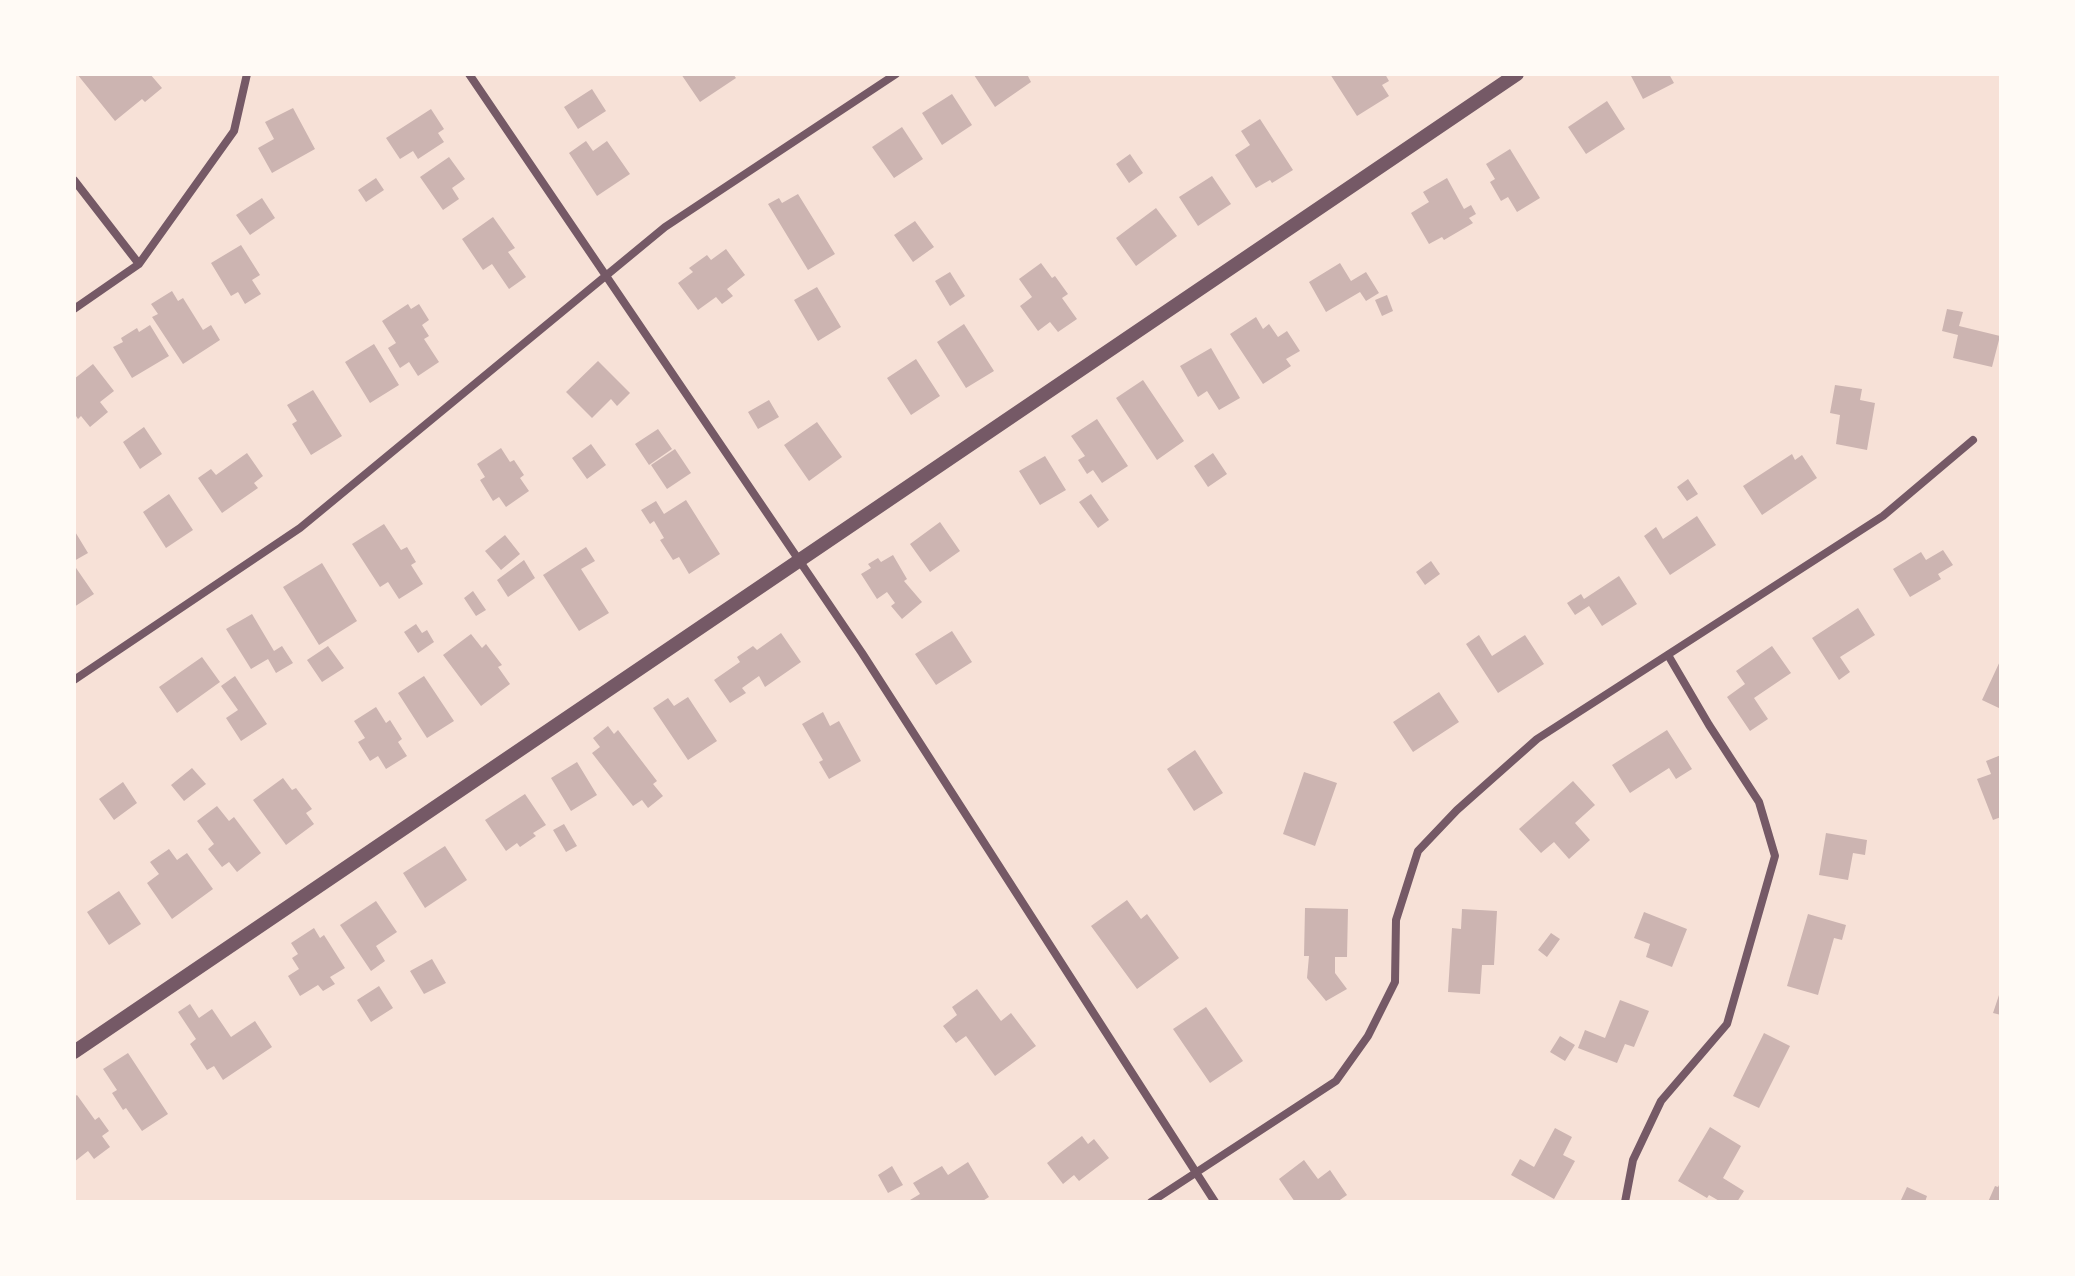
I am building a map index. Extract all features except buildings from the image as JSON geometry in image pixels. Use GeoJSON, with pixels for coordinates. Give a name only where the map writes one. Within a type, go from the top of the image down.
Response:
{"type":"FeatureCollection","features":[{"type":"Feature","properties":{"kind":"street"},"geometry":{"type":"LineString","coordinates":[[74,309],[139,264],[234,131],[247,74]]}},
{"type":"Feature","properties":{"kind":"street"},"geometry":{"type":"LineString","coordinates":[[469,74],[862,653],[1215,1202]]}},
{"type":"Feature","properties":{"kind":"street"},"geometry":{"type":"LineString","coordinates":[[74,680],[300,528],[665,227],[896,74]]}},
{"type":"Feature","properties":{"kind":"street"},"geometry":{"type":"LineString","coordinates":[[74,1052],[1517,74]]}},
{"type":"Feature","properties":{"kind":"street"},"geometry":{"type":"LineString","coordinates":[[74,180],[139,264]]}},
{"type":"Feature","properties":{"kind":"street"},"geometry":{"type":"LineString","coordinates":[[1151,1202],[1336,1081],[1368,1036],[1395,982],[1396,920],[1418,851],[1457,810],[1537,739],[1883,516],[1973,440]]}},
{"type":"Feature","properties":{"kind":"street"},"geometry":{"type":"LineString","coordinates":[[1625,1202],[1633,1160],[1661,1101],[1727,1024],[1775,856],[1759,802],[1668,655]]}}]}
